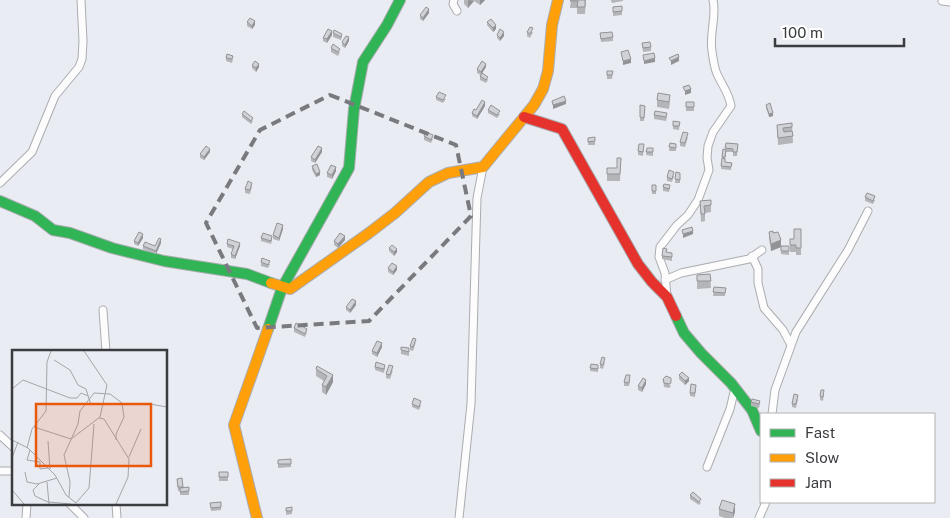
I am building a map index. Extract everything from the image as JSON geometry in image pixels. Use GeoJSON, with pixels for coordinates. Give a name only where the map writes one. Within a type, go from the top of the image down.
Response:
{"type":"FeatureCollection","features":[{"type":"Feature","properties":{"kind":"street"},"geometry":{"type":"LineString","coordinates":[[0,183],[32,152],[55,96],[79,67],[82,59],[83,41],[81,0]]}},
{"type":"Feature","properties":{"kind":"street"},"geometry":{"type":"LineString","coordinates":[[257,518],[234,425],[282,288],[349,168],[354,109],[363,62],[400,0]]}},
{"type":"Feature","properties":{"kind":"street"},"geometry":{"type":"LineString","coordinates":[[454,0],[453,4],[457,11]]}},
{"type":"Feature","properties":{"kind":"street"},"geometry":{"type":"LineString","coordinates":[[459,518],[471,404],[477,198],[483,167],[534,106],[543,89],[548,70],[552,25],[558,0]]}},
{"type":"Feature","properties":{"kind":"street"},"geometry":{"type":"LineString","coordinates":[[712,0],[714,11],[710,38],[712,52],[716,72],[729,96],[731,106],[713,132],[708,146],[709,170],[698,200],[688,215],[677,225],[660,247],[659,258],[665,273],[667,297],[684,333],[735,388],[752,410],[760,429]]}},
{"type":"Feature","properties":{"kind":"street"},"geometry":{"type":"LineString","coordinates":[[524,117],[562,129],[625,243],[652,282],[667,297]]}},
{"type":"Feature","properties":{"kind":"street"},"geometry":{"type":"LineString","coordinates":[[0,201],[16,209],[38,216],[47,222],[53,230],[64,230],[100,244],[163,262],[190,264],[248,274],[268,280],[282,288],[290,289],[319,270],[407,204],[418,190],[429,182],[462,169],[483,167]]}},
{"type":"Feature","properties":{"kind":"street"},"geometry":{"type":"LineString","coordinates":[[772,413],[775,390],[796,332],[848,250],[868,211]]}},
{"type":"Feature","properties":{"kind":"street"},"geometry":{"type":"LineString","coordinates":[[665,280],[681,274],[748,259],[762,250]]}},
{"type":"Feature","properties":{"kind":"street"},"geometry":{"type":"LineString","coordinates":[[752,256],[758,268],[758,283],[764,308],[783,330],[791,346]]}},
{"type":"Feature","properties":{"kind":"street"},"geometry":{"type":"LineString","coordinates":[[103,310],[106,350]]}},
{"type":"Feature","properties":{"kind":"street"},"geometry":{"type":"LineString","coordinates":[[707,466],[730,410],[735,388]]}},
{"type":"Feature","properties":{"kind":"street"},"geometry":{"type":"LineString","coordinates":[[0,435],[12,446]]}},
{"type":"Feature","properties":{"kind":"street"},"geometry":{"type":"LineString","coordinates":[[759,518],[766,503]]}},
{"type":"Feature","properties":{"kind":"street"},"geometry":{"type":"LineString","coordinates":[[72,506],[84,518]]}},
{"type":"Feature","properties":{"kind":"highlighted area"},"geometry":{"type":"Polygon","coordinates":[[[330,95],[456,145],[471,216],[369,321],[257,328],[206,223],[260,130],[330,95]]]}},
{"type":"Feature","properties":{"kind":"building"},"geometry":{"type":"Polygon","coordinates":[[[571,0],[585,0],[585,7],[577,7],[578,1],[571,0]]]}},
{"type":"Feature","properties":{"kind":"building"},"geometry":{"type":"Polygon","coordinates":[[[622,6],[622,11],[613,12],[613,7],[622,6]]]}},
{"type":"Feature","properties":{"kind":"building"},"geometry":{"type":"Polygon","coordinates":[[[426,7],[429,9],[423,18],[420,15],[426,7]]]}},
{"type":"Feature","properties":{"kind":"building"},"geometry":{"type":"Polygon","coordinates":[[[250,18],[255,21],[252,26],[247,22],[250,18]]]}},
{"type":"Feature","properties":{"kind":"building"},"geometry":{"type":"Polygon","coordinates":[[[491,19],[496,25],[493,28],[487,22],[491,19]]]}},
{"type":"Feature","properties":{"kind":"building"},"geometry":{"type":"Polygon","coordinates":[[[530,27],[533,28],[530,34],[527,32],[530,27]]]}},
{"type":"Feature","properties":{"kind":"building"},"geometry":{"type":"Polygon","coordinates":[[[328,29],[332,31],[327,39],[323,38],[328,29]]]}},
{"type":"Feature","properties":{"kind":"building"},"geometry":{"type":"Polygon","coordinates":[[[500,29],[504,32],[500,38],[497,35],[500,29]]]}},
{"type":"Feature","properties":{"kind":"building"},"geometry":{"type":"Polygon","coordinates":[[[334,30],[342,34],[341,37],[333,33],[334,30]]]}},
{"type":"Feature","properties":{"kind":"building"},"geometry":{"type":"Polygon","coordinates":[[[612,32],[613,37],[601,39],[600,33],[612,32]]]}},
{"type":"Feature","properties":{"kind":"building"},"geometry":{"type":"Polygon","coordinates":[[[346,36],[349,37],[345,45],[342,42],[346,36]]]}},
{"type":"Feature","properties":{"kind":"building"},"geometry":{"type":"Polygon","coordinates":[[[650,42],[651,47],[643,48],[642,43],[650,42]]]}},
{"type":"Feature","properties":{"kind":"building"},"geometry":{"type":"Polygon","coordinates":[[[333,44],[340,49],[338,52],[331,48],[333,44]]]}},
{"type":"Feature","properties":{"kind":"building"},"geometry":{"type":"Polygon","coordinates":[[[628,50],[631,59],[623,61],[621,52],[628,50]]]}},
{"type":"Feature","properties":{"kind":"building"},"geometry":{"type":"Polygon","coordinates":[[[654,53],[655,58],[644,61],[643,55],[654,53]]]}},
{"type":"Feature","properties":{"kind":"building"},"geometry":{"type":"Polygon","coordinates":[[[227,54],[233,56],[232,59],[226,58],[227,54]]]}},
{"type":"Feature","properties":{"kind":"building"},"geometry":{"type":"Polygon","coordinates":[[[678,54],[679,57],[671,61],[669,58],[678,54]]]}},
{"type":"Feature","properties":{"kind":"building"},"geometry":{"type":"Polygon","coordinates":[[[255,61],[259,64],[256,68],[252,65],[255,61]]]}},
{"type":"Feature","properties":{"kind":"building"},"geometry":{"type":"Polygon","coordinates":[[[482,61],[486,64],[481,72],[477,69],[482,61]]]}},
{"type":"Feature","properties":{"kind":"building"},"geometry":{"type":"Polygon","coordinates":[[[607,71],[613,71],[612,75],[607,75],[607,71]]]}},
{"type":"Feature","properties":{"kind":"building"},"geometry":{"type":"Polygon","coordinates":[[[482,73],[488,77],[486,80],[480,76],[482,73]]]}},
{"type":"Feature","properties":{"kind":"building"},"geometry":{"type":"Polygon","coordinates":[[[689,85],[691,89],[685,91],[683,87],[689,85]]]}},
{"type":"Feature","properties":{"kind":"building"},"geometry":{"type":"Polygon","coordinates":[[[439,92],[446,95],[443,100],[436,97],[439,92]]]}},
{"type":"Feature","properties":{"kind":"building"},"geometry":{"type":"Polygon","coordinates":[[[658,93],[670,95],[669,102],[657,100],[658,93]]]}},
{"type":"Feature","properties":{"kind":"building"},"geometry":{"type":"Polygon","coordinates":[[[564,96],[566,101],[553,105],[552,101],[564,96]]]}},
{"type":"Feature","properties":{"kind":"building"},"geometry":{"type":"Polygon","coordinates":[[[482,100],[485,102],[477,116],[472,113],[482,100]]]}},
{"type":"Feature","properties":{"kind":"building"},"geometry":{"type":"Polygon","coordinates":[[[686,102],[694,102],[694,107],[686,107],[686,102]]]}},
{"type":"Feature","properties":{"kind":"building"},"geometry":{"type":"Polygon","coordinates":[[[770,103],[773,113],[769,114],[766,105],[770,103]]]}},
{"type":"Feature","properties":{"kind":"building"},"geometry":{"type":"Polygon","coordinates":[[[491,105],[500,111],[497,115],[488,110],[491,105]]]}},
{"type":"Feature","properties":{"kind":"building"},"geometry":{"type":"Polygon","coordinates":[[[640,105],[645,106],[644,118],[640,117],[640,105]]]}},
{"type":"Feature","properties":{"kind":"building"},"geometry":{"type":"Polygon","coordinates":[[[244,111],[253,118],[251,121],[242,114],[244,111]]]}},
{"type":"Feature","properties":{"kind":"building"},"geometry":{"type":"Polygon","coordinates":[[[655,111],[667,113],[666,117],[654,115],[655,111]]]}},
{"type":"Feature","properties":{"kind":"building"},"geometry":{"type":"Polygon","coordinates":[[[673,121],[680,122],[679,126],[673,126],[673,121]]]}},
{"type":"Feature","properties":{"kind":"building"},"geometry":{"type":"Polygon","coordinates":[[[792,123],[792,127],[783,128],[784,132],[792,131],[793,136],[778,138],[777,125],[792,123]]]}},
{"type":"Feature","properties":{"kind":"building"},"geometry":{"type":"Polygon","coordinates":[[[426,132],[433,135],[431,140],[424,136],[426,132]]]}},
{"type":"Feature","properties":{"kind":"building"},"geometry":{"type":"Polygon","coordinates":[[[683,132],[688,133],[685,143],[680,142],[683,132]]]}},
{"type":"Feature","properties":{"kind":"building"},"geometry":{"type":"Polygon","coordinates":[[[595,137],[595,141],[588,142],[588,138],[595,137]]]}},
{"type":"Feature","properties":{"kind":"building"},"geometry":{"type":"Polygon","coordinates":[[[670,143],[676,144],[676,148],[669,147],[670,143]]]}},
{"type":"Feature","properties":{"kind":"building"},"geometry":{"type":"Polygon","coordinates":[[[726,143],[738,144],[737,152],[733,152],[733,149],[725,148],[726,143]]]}},
{"type":"Feature","properties":{"kind":"building"},"geometry":{"type":"Polygon","coordinates":[[[639,144],[644,144],[643,152],[638,151],[639,144]]]}},
{"type":"Feature","properties":{"kind":"building"},"geometry":{"type":"Polygon","coordinates":[[[206,146],[210,149],[204,157],[200,154],[206,146]]]}},
{"type":"Feature","properties":{"kind":"building"},"geometry":{"type":"Polygon","coordinates":[[[318,146],[322,148],[315,160],[311,157],[318,146]]]}},
{"type":"Feature","properties":{"kind":"building"},"geometry":{"type":"Polygon","coordinates":[[[647,148],[653,148],[653,152],[646,152],[647,148]]]}},
{"type":"Feature","properties":{"kind":"building"},"geometry":{"type":"Polygon","coordinates":[[[723,149],[726,150],[725,157],[722,157],[723,149]]]}},
{"type":"Feature","properties":{"kind":"building"},"geometry":{"type":"Polygon","coordinates":[[[617,158],[621,158],[620,174],[607,174],[607,168],[617,168],[617,158]]]}},
{"type":"Feature","properties":{"kind":"building"},"geometry":{"type":"Polygon","coordinates":[[[722,158],[725,159],[725,162],[732,163],[731,167],[721,166],[722,158]]]}},
{"type":"Feature","properties":{"kind":"building"},"geometry":{"type":"Polygon","coordinates":[[[317,164],[320,172],[316,174],[312,166],[317,164]]]}},
{"type":"Feature","properties":{"kind":"building"},"geometry":{"type":"Polygon","coordinates":[[[331,165],[336,167],[332,175],[327,173],[331,165]]]}},
{"type":"Feature","properties":{"kind":"building"},"geometry":{"type":"Polygon","coordinates":[[[669,170],[674,172],[672,179],[667,177],[669,170]]]}},
{"type":"Feature","properties":{"kind":"building"},"geometry":{"type":"Polygon","coordinates":[[[676,172],[680,173],[680,180],[675,179],[676,172]]]}},
{"type":"Feature","properties":{"kind":"building"},"geometry":{"type":"Polygon","coordinates":[[[248,181],[252,183],[250,190],[245,189],[248,181]]]}},
{"type":"Feature","properties":{"kind":"building"},"geometry":{"type":"Polygon","coordinates":[[[664,184],[670,185],[669,189],[663,187],[664,184]]]}},
{"type":"Feature","properties":{"kind":"building"},"geometry":{"type":"Polygon","coordinates":[[[652,185],[656,185],[656,191],[652,191],[652,185]]]}},
{"type":"Feature","properties":{"kind":"building"},"geometry":{"type":"Polygon","coordinates":[[[867,193],[875,196],[873,201],[865,197],[867,193]]]}},
{"type":"Feature","properties":{"kind":"building"},"geometry":{"type":"Polygon","coordinates":[[[711,200],[711,205],[704,206],[705,214],[701,214],[700,201],[711,200]]]}},
{"type":"Feature","properties":{"kind":"building"},"geometry":{"type":"Polygon","coordinates":[[[277,223],[283,225],[279,238],[273,235],[277,223]]]}},
{"type":"Feature","properties":{"kind":"building"},"geometry":{"type":"Polygon","coordinates":[[[692,227],[693,231],[683,234],[682,230],[692,227]]]}},
{"type":"Feature","properties":{"kind":"building"},"geometry":{"type":"Polygon","coordinates":[[[794,229],[801,229],[801,248],[796,248],[796,245],[790,245],[790,239],[794,239],[794,229]]]}},
{"type":"Feature","properties":{"kind":"building"},"geometry":{"type":"Polygon","coordinates":[[[773,231],[773,233],[778,232],[781,240],[771,244],[769,232],[773,231]]]}},
{"type":"Feature","properties":{"kind":"building"},"geometry":{"type":"Polygon","coordinates":[[[139,232],[143,234],[138,243],[134,241],[139,232]]]}},
{"type":"Feature","properties":{"kind":"building"},"geometry":{"type":"Polygon","coordinates":[[[263,233],[272,236],[271,241],[261,238],[263,233]]]}},
{"type":"Feature","properties":{"kind":"building"},"geometry":{"type":"Polygon","coordinates":[[[340,233],[345,236],[338,244],[334,241],[340,233]]]}},
{"type":"Feature","properties":{"kind":"building"},"geometry":{"type":"Polygon","coordinates":[[[159,238],[161,239],[156,251],[143,246],[145,242],[155,246],[159,238]]]}},
{"type":"Feature","properties":{"kind":"building"},"geometry":{"type":"Polygon","coordinates":[[[228,239],[240,243],[235,256],[231,254],[234,246],[227,244],[228,239]]]}},
{"type":"Feature","properties":{"kind":"building"},"geometry":{"type":"Polygon","coordinates":[[[392,245],[397,249],[394,252],[389,248],[392,245]]]}},
{"type":"Feature","properties":{"kind":"building"},"geometry":{"type":"Polygon","coordinates":[[[781,246],[789,246],[789,251],[781,251],[781,246]]]}},
{"type":"Feature","properties":{"kind":"building"},"geometry":{"type":"Polygon","coordinates":[[[663,248],[667,249],[666,252],[672,253],[672,257],[662,256],[663,248]]]}},
{"type":"Feature","properties":{"kind":"building"},"geometry":{"type":"Polygon","coordinates":[[[262,258],[270,261],[268,265],[261,262],[262,258]]]}},
{"type":"Feature","properties":{"kind":"building"},"geometry":{"type":"Polygon","coordinates":[[[392,263],[397,266],[393,272],[388,268],[392,263]]]}},
{"type":"Feature","properties":{"kind":"building"},"geometry":{"type":"Polygon","coordinates":[[[710,274],[711,281],[697,281],[697,275],[710,274]]]}},
{"type":"Feature","properties":{"kind":"building"},"geometry":{"type":"Polygon","coordinates":[[[714,287],[726,288],[725,293],[713,292],[714,287]]]}},
{"type":"Feature","properties":{"kind":"building"},"geometry":{"type":"Polygon","coordinates":[[[352,299],[356,301],[350,310],[346,307],[352,299]]]}},
{"type":"Feature","properties":{"kind":"building"},"geometry":{"type":"Polygon","coordinates":[[[296,323],[307,329],[305,334],[294,328],[296,323]]]}},
{"type":"Feature","properties":{"kind":"building"},"geometry":{"type":"Polygon","coordinates":[[[413,338],[416,339],[413,347],[410,346],[413,338]]]}},
{"type":"Feature","properties":{"kind":"building"},"geometry":{"type":"Polygon","coordinates":[[[377,341],[382,343],[377,353],[372,351],[377,341]]]}},
{"type":"Feature","properties":{"kind":"building"},"geometry":{"type":"Polygon","coordinates":[[[401,347],[409,348],[409,352],[401,350],[401,347]]]}},
{"type":"Feature","properties":{"kind":"building"},"geometry":{"type":"Polygon","coordinates":[[[602,357],[605,358],[603,365],[600,364],[602,357]]]}},
{"type":"Feature","properties":{"kind":"building"},"geometry":{"type":"Polygon","coordinates":[[[376,362],[385,365],[384,369],[375,367],[376,362]]]}},
{"type":"Feature","properties":{"kind":"building"},"geometry":{"type":"Polygon","coordinates":[[[591,364],[598,365],[598,369],[590,368],[591,364]]]}},
{"type":"Feature","properties":{"kind":"building"},"geometry":{"type":"Polygon","coordinates":[[[389,365],[393,366],[390,375],[386,374],[389,365]]]}},
{"type":"Feature","properties":{"kind":"building"},"geometry":{"type":"Polygon","coordinates":[[[317,366],[333,375],[326,387],[322,385],[327,376],[316,369],[317,366]]]}},
{"type":"Feature","properties":{"kind":"building"},"geometry":{"type":"Polygon","coordinates":[[[682,372],[689,378],[685,381],[679,375],[682,372]]]}},
{"type":"Feature","properties":{"kind":"building"},"geometry":{"type":"Polygon","coordinates":[[[626,375],[630,375],[629,383],[624,382],[626,375]]]}},
{"type":"Feature","properties":{"kind":"building"},"geometry":{"type":"Polygon","coordinates":[[[666,376],[671,378],[671,383],[664,383],[663,379],[666,376]]]}},
{"type":"Feature","properties":{"kind":"building"},"geometry":{"type":"Polygon","coordinates":[[[643,378],[646,380],[642,388],[638,386],[643,378]]]}},
{"type":"Feature","properties":{"kind":"building"},"geometry":{"type":"Polygon","coordinates":[[[691,384],[696,385],[695,393],[690,393],[691,384]]]}},
{"type":"Feature","properties":{"kind":"building"},"geometry":{"type":"Polygon","coordinates":[[[821,390],[824,390],[823,397],[820,396],[821,390]]]}},
{"type":"Feature","properties":{"kind":"building"},"geometry":{"type":"Polygon","coordinates":[[[794,394],[798,395],[796,404],[792,404],[794,394]]]}},
{"type":"Feature","properties":{"kind":"building"},"geometry":{"type":"Polygon","coordinates":[[[414,398],[421,401],[419,407],[412,404],[414,398]]]}},
{"type":"Feature","properties":{"kind":"building"},"geometry":{"type":"Polygon","coordinates":[[[752,399],[760,401],[759,404],[751,402],[752,399]]]}},
{"type":"Feature","properties":{"kind":"building"},"geometry":{"type":"Polygon","coordinates":[[[291,459],[291,464],[278,464],[278,460],[291,459]]]}},
{"type":"Feature","properties":{"kind":"building"},"geometry":{"type":"Polygon","coordinates":[[[219,472],[228,472],[228,477],[219,477],[219,472]]]}},
{"type":"Feature","properties":{"kind":"building"},"geometry":{"type":"Polygon","coordinates":[[[182,478],[183,487],[178,487],[177,479],[182,478]]]}},
{"type":"Feature","properties":{"kind":"building"},"geometry":{"type":"Polygon","coordinates":[[[189,487],[189,491],[180,492],[180,488],[189,487]]]}},
{"type":"Feature","properties":{"kind":"building"},"geometry":{"type":"Polygon","coordinates":[[[693,492],[701,499],[699,502],[690,495],[693,492]]]}},
{"type":"Feature","properties":{"kind":"building"},"geometry":{"type":"Polygon","coordinates":[[[722,500],[735,504],[733,513],[719,509],[722,500]]]}},
{"type":"Feature","properties":{"kind":"building"},"geometry":{"type":"Polygon","coordinates":[[[221,502],[221,507],[211,508],[210,503],[221,502]]]}},
{"type":"Feature","properties":{"kind":"building"},"geometry":{"type":"Polygon","coordinates":[[[292,507],[292,511],[286,511],[286,508],[292,507]]]}},
{"type":"Feature","properties":{"kind":"traffic: fast"},"geometry":{"type":"LineString","coordinates":[[268,329],[282,288],[349,168],[354,109],[363,62],[387,25],[400,0]]}},
{"type":"Feature","properties":{"kind":"traffic: fast"},"geometry":{"type":"LineString","coordinates":[[0,201],[35,216],[53,230],[70,233],[112,248],[164,261],[247,274],[271,283]]}},
{"type":"Feature","properties":{"kind":"traffic: fast"},"geometry":{"type":"LineString","coordinates":[[676,316],[684,333],[731,383],[752,410],[760,429]]}},
{"type":"Feature","properties":{"kind":"traffic: slow"},"geometry":{"type":"LineString","coordinates":[[271,283],[290,289],[395,213],[429,182],[448,173],[483,167],[534,105],[543,89],[548,71],[552,25],[558,0]]}},
{"type":"Feature","properties":{"kind":"traffic: slow"},"geometry":{"type":"LineString","coordinates":[[257,518],[234,425],[268,329]]}},
{"type":"Feature","properties":{"kind":"traffic: jam"},"geometry":{"type":"LineString","coordinates":[[524,117],[562,129],[638,264],[667,297],[676,316]]}}]}
